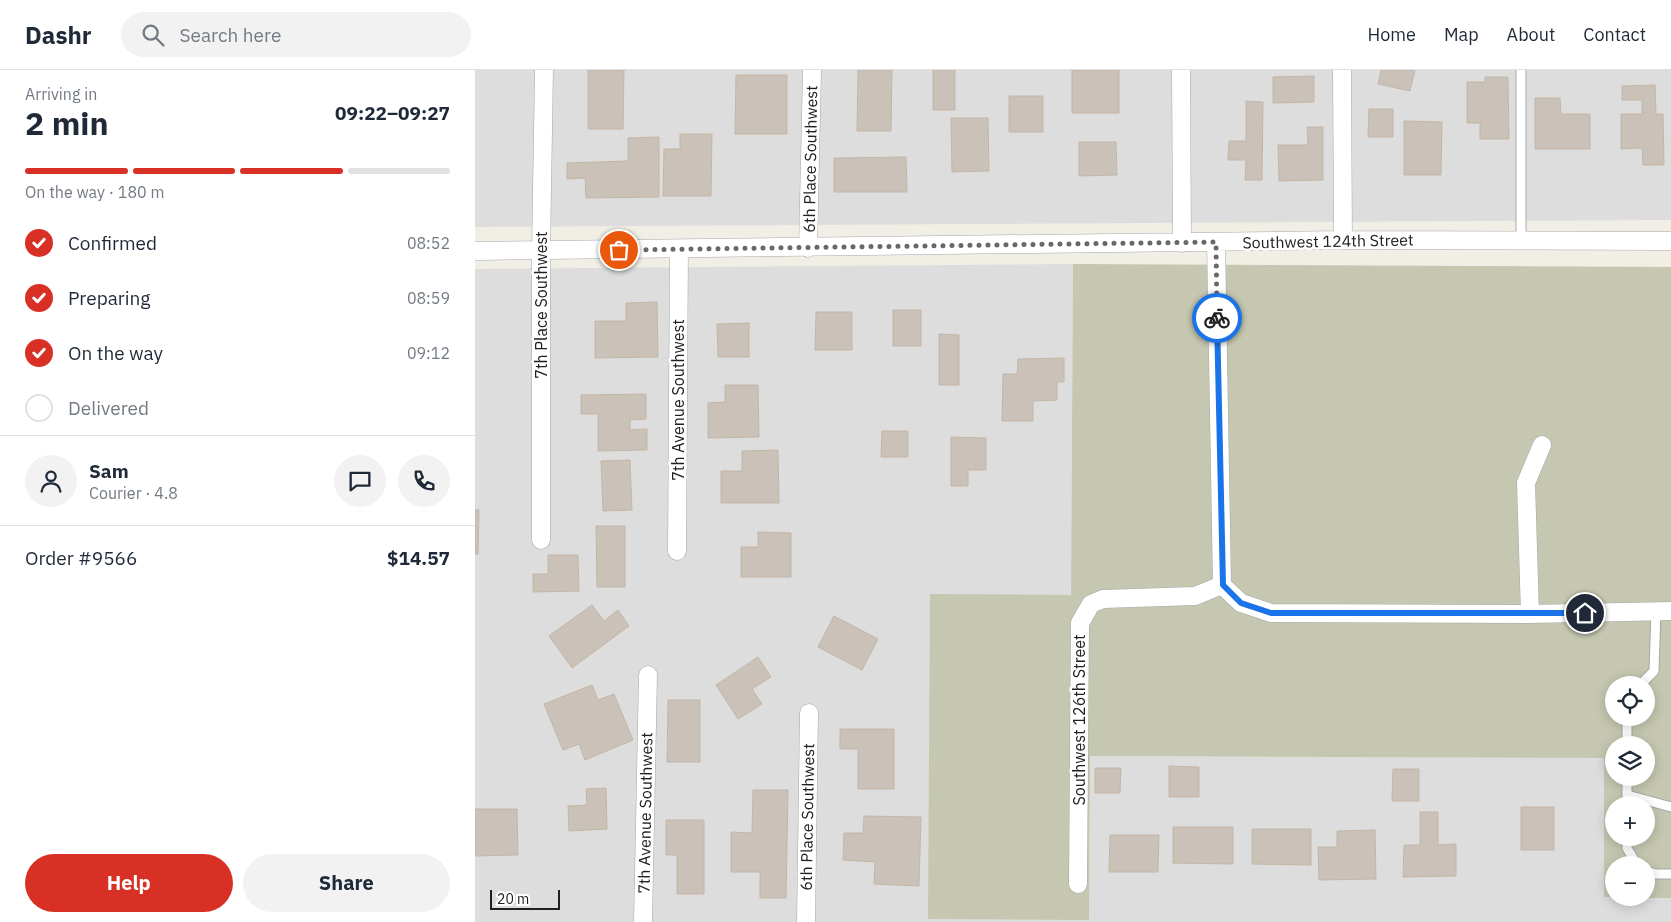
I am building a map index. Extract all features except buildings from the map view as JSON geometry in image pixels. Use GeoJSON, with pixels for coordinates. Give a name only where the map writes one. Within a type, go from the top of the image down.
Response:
{"type":"FeatureCollection","features":[{"type":"Feature","properties":{"kind":"street","name":"7th Place Southwest"},"geometry":{"type":"LineString","coordinates":[[541,540],[541,250],[544,70]]}},
{"type":"Feature","properties":{"kind":"street","name":"6th Place Southwest"},"geometry":{"type":"LineString","coordinates":[[808,248],[812,70]]}},
{"type":"Feature","properties":{"kind":"street"},"geometry":{"type":"LineString","coordinates":[[1181,70],[1182,243]]}},
{"type":"Feature","properties":{"kind":"street"},"geometry":{"type":"LineString","coordinates":[[1343,70],[1343,240]]}},
{"type":"Feature","properties":{"kind":"street","name":"Southwest 124th Street"},"geometry":{"type":"LineString","coordinates":[[475,251],[1343,240],[1671,241]]}},
{"type":"Feature","properties":{"kind":"street"},"geometry":{"type":"LineString","coordinates":[[1216,242],[1223,585],[1241,603],[1271,613],[1530,614],[1663,611]]}},
{"type":"Feature","properties":{"kind":"street","name":"7th Avenue Southwest"},"geometry":{"type":"LineString","coordinates":[[677,551],[679,249]]}},
{"type":"Feature","properties":{"kind":"street"},"geometry":{"type":"LineString","coordinates":[[1530,614],[1526,483],[1542,444]]}},
{"type":"Feature","properties":{"kind":"street","name":"Southwest 126th Street"},"geometry":{"type":"LineString","coordinates":[[1078,884],[1080,623],[1091,604],[1103,599],[1195,596],[1223,585]]}},
{"type":"Feature","properties":{"kind":"street","name":"7th Avenue Southwest"},"geometry":{"type":"LineString","coordinates":[[643,922],[648,675]]}},
{"type":"Feature","properties":{"kind":"street","name":"6th Place Southwest"},"geometry":{"type":"LineString","coordinates":[[806,922],[809,712]]}},
{"type":"Feature","properties":{"kind":"lane"},"geometry":{"type":"LineString","coordinates":[[1521,70],[1521,240]]}},
{"type":"Feature","properties":{"kind":"lane"},"geometry":{"type":"LineString","coordinates":[[1649,676],[1654,671],[1663,611]]}},
{"type":"Feature","properties":{"kind":"lane"},"geometry":{"type":"LineString","coordinates":[[1627,786],[1627,795],[1671,807]]}},
{"type":"Feature","properties":{"kind":"lane"},"geometry":{"type":"LineString","coordinates":[[1655,874],[1671,874]]}},
{"type":"Feature","properties":{"kind":"shaded area"},"geometry":{"type":"Polygon","coordinates":[[[475,70],[1671,70],[1671,220],[475,227],[475,70]]]}},
{"type":"Feature","properties":{"kind":"shaded area"},"geometry":{"type":"Polygon","coordinates":[[[1073,264],[1071,595],[1089,920],[1090,756],[1605,758],[1605,906],[1655,906],[1655,898],[1671,898],[1671,922],[475,922],[475,269],[1073,264]]]}},
{"type":"Feature","properties":{"kind":"shaded area"},"geometry":{"type":"Polygon","coordinates":[[[1073,264],[1671,267],[1671,898],[1655,898],[1655,856],[1605,856],[1604,897],[1604,758],[1090,756],[1089,920],[928,919],[930,594],[1071,595],[1073,264]]]}},
{"type":"Feature","properties":{"kind":"way so far"},"geometry":{"type":"LineString","coordinates":[[619,250],[1216,242],[1217,318]]}},
{"type":"Feature","properties":{"kind":"route"},"geometry":{"type":"LineString","coordinates":[[1217,318],[1220,549],[1223,585],[1241,603],[1271,613],[1585,613]]}}]}
